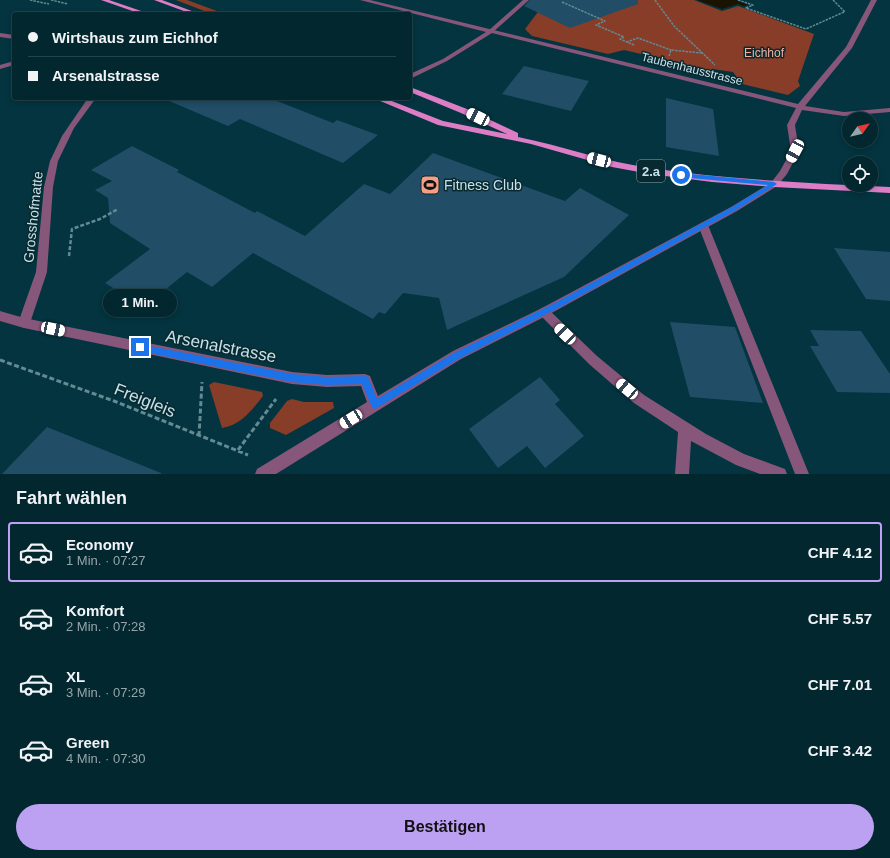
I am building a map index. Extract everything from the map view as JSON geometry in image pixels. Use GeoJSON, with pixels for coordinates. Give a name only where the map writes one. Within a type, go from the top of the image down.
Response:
{"type":"FeatureCollection","features":[{"type":"Feature","properties":{"kind":"main road"},"geometry":{"type":"LineString","coordinates":[[104,0],[141,12]]}},
{"type":"Feature","properties":{"kind":"main road"},"geometry":{"type":"LineString","coordinates":[[156,0],[191,12]]}},
{"type":"Feature","properties":{"kind":"main road","name":"2.a"},"geometry":{"type":"LineString","coordinates":[[412,90],[464,110],[532,142]]}},
{"type":"Feature","properties":{"kind":"main road","name":"2.a"},"geometry":{"type":"LineString","coordinates":[[382,100],[441,123],[532,142],[612,164],[650,171],[712,179],[774,184],[890,190]]}},
{"type":"Feature","properties":{"kind":"street","name":"Taubenhausstrasse"},"geometry":{"type":"LineString","coordinates":[[363,0],[411,12]]}},
{"type":"Feature","properties":{"kind":"street"},"geometry":{"type":"LineString","coordinates":[[412,77],[445,60],[490,32],[526,0]]}},
{"type":"Feature","properties":{"kind":"street"},"geometry":{"type":"LineString","coordinates":[[262,474],[457,355],[544,312],[734,209],[774,184],[784,172],[795,151],[791,125],[800,107],[849,48],[874,0]]}},
{"type":"Feature","properties":{"kind":"street","name":"Taubenhausstrasse"},"geometry":{"type":"LineString","coordinates":[[412,12],[800,107],[844,114],[890,110]]}},
{"type":"Feature","properties":{"kind":"street"},"geometry":{"type":"LineString","coordinates":[[0,35],[12,37]]}},
{"type":"Feature","properties":{"kind":"street"},"geometry":{"type":"LineString","coordinates":[[0,67],[12,64]]}},
{"type":"Feature","properties":{"kind":"street","name":"Grosshofmatte"},"geometry":{"type":"LineString","coordinates":[[24,323],[37,290],[43,264],[48,192],[54,160],[77,117],[90,100]]}},
{"type":"Feature","properties":{"kind":"street"},"geometry":{"type":"LineString","coordinates":[[702,225],[802,474]]}},
{"type":"Feature","properties":{"kind":"street"},"geometry":{"type":"LineString","coordinates":[[544,312],[593,360],[638,399],[701,439],[741,460],[780,474]]}},
{"type":"Feature","properties":{"kind":"street","name":"Arsenalstrasse"},"geometry":{"type":"LineString","coordinates":[[0,316],[24,323],[292,378],[327,381],[365,380],[375,404]]}},
{"type":"Feature","properties":{"kind":"street"},"geometry":{"type":"LineString","coordinates":[[682,474],[685,429]]}},
{"type":"Feature","properties":{"kind":"path"},"geometry":{"type":"LineString","coordinates":[[30,0],[49,4]]}},
{"type":"Feature","properties":{"kind":"path"},"geometry":{"type":"LineString","coordinates":[[51,0],[68,4]]}},
{"type":"Feature","properties":{"kind":"path"},"geometry":{"type":"LineString","coordinates":[[655,0],[674,26],[718,68]]}},
{"type":"Feature","properties":{"kind":"path"},"geometry":{"type":"LineString","coordinates":[[738,0],[753,5],[746,8],[806,29],[845,12],[851,13]]}},
{"type":"Feature","properties":{"kind":"path"},"geometry":{"type":"LineString","coordinates":[[833,0],[845,12]]}},
{"type":"Feature","properties":{"kind":"path"},"geometry":{"type":"LineString","coordinates":[[562,2],[605,21],[596,25],[624,37],[620,39],[640,48]]}},
{"type":"Feature","properties":{"kind":"path"},"geometry":{"type":"LineString","coordinates":[[627,42],[638,38],[671,50],[702,53]]}},
{"type":"Feature","properties":{"kind":"path"},"geometry":{"type":"LineString","coordinates":[[668,59],[671,50]]}},
{"type":"Feature","properties":{"kind":"path"},"geometry":{"type":"LineString","coordinates":[[69,256],[72,230],[100,219],[118,209]]}},
{"type":"Feature","properties":{"kind":"path","name":"Freigleis"},"geometry":{"type":"LineString","coordinates":[[0,360],[114,402],[199,436],[280,464]]}},
{"type":"Feature","properties":{"kind":"path"},"geometry":{"type":"LineString","coordinates":[[199,436],[202,381],[213,363]]}},
{"type":"Feature","properties":{"kind":"path"},"geometry":{"type":"LineString","coordinates":[[238,450],[278,397]]}},
{"type":"Feature","properties":{"kind":"green space"},"geometry":{"type":"Polygon","coordinates":[[[176,0],[187,0],[220,12],[207,12],[176,0]]]}},
{"type":"Feature","properties":{"kind":"green space","name":"Eichhof"},"geometry":{"type":"Polygon","coordinates":[[[547,0],[694,0],[722,11],[738,6],[814,34],[798,81],[800,86],[788,95],[742,84],[733,72],[713,69],[706,72],[679,66],[680,63],[624,50],[608,54],[532,36],[525,29],[547,0]]]}},
{"type":"Feature","properties":{"kind":"green space"},"geometry":{"type":"Polygon","coordinates":[[[214,382],[262,392],[263,396],[250,412],[240,421],[222,428],[209,385],[214,382]]]}},
{"type":"Feature","properties":{"kind":"green space"},"geometry":{"type":"Polygon","coordinates":[[[292,399],[304,402],[333,402],[334,408],[286,435],[270,428],[270,423],[287,401],[292,399]]]}},
{"type":"Feature","properties":{"kind":"shaded area"},"geometry":{"type":"Polygon","coordinates":[[[697,0],[736,0],[748,5],[743,6],[738,4],[722,9],[697,0]]]}},
{"type":"Feature","properties":{"kind":"building"},"geometry":{"type":"Polygon","coordinates":[[[530,0],[638,0],[638,4],[570,28],[524,6],[530,0]]]}},
{"type":"Feature","properties":{"kind":"building"},"geometry":{"type":"Polygon","coordinates":[[[524,66],[589,81],[571,111],[502,94],[524,66]]]}},
{"type":"Feature","properties":{"kind":"building"},"geometry":{"type":"Polygon","coordinates":[[[666,98],[713,109],[719,156],[666,147],[666,98]]]}},
{"type":"Feature","properties":{"kind":"building"},"geometry":{"type":"Polygon","coordinates":[[[167,100],[275,100],[333,123],[337,120],[378,135],[343,163],[240,119],[228,126],[167,100]]]}},
{"type":"Feature","properties":{"kind":"building"},"geometry":{"type":"Polygon","coordinates":[[[132,146],[179,170],[177,172],[255,213],[257,211],[305,236],[364,184],[390,194],[433,153],[565,201],[580,188],[629,215],[564,277],[447,330],[439,298],[403,293],[385,314],[379,312],[373,319],[253,253],[212,287],[187,272],[144,307],[105,283],[150,249],[110,223],[108,198],[95,190],[112,181],[91,170],[132,146]]]}},
{"type":"Feature","properties":{"kind":"building"},"geometry":{"type":"Polygon","coordinates":[[[834,248],[890,252],[890,301],[866,299],[834,248]]]}},
{"type":"Feature","properties":{"kind":"building"},"geometry":{"type":"Polygon","coordinates":[[[670,322],[735,327],[763,403],[690,397],[670,322]]]}},
{"type":"Feature","properties":{"kind":"building"},"geometry":{"type":"Polygon","coordinates":[[[810,330],[861,331],[890,374],[890,393],[837,392],[810,346],[819,346],[810,330]]]}},
{"type":"Feature","properties":{"kind":"building"},"geometry":{"type":"Polygon","coordinates":[[[540,377],[560,400],[555,404],[584,436],[545,468],[527,446],[498,468],[469,429],[540,377]]]}},
{"type":"Feature","properties":{"kind":"building"},"geometry":{"type":"Polygon","coordinates":[[[47,427],[161,473],[161,474],[2,474],[47,427]]]}},
{"type":"Feature","properties":{"kind":"place","name":"Fitness Club"},"geometry":{"type":"Point","coordinates":[430,185]}},
{"type":"Feature","properties":{"kind":"route"},"geometry":{"type":"LineString","coordinates":[[140,347],[292,378],[327,381],[365,380],[375,404],[457,355],[558,305],[702,225],[734,209],[774,184],[681,175]]}}]}
